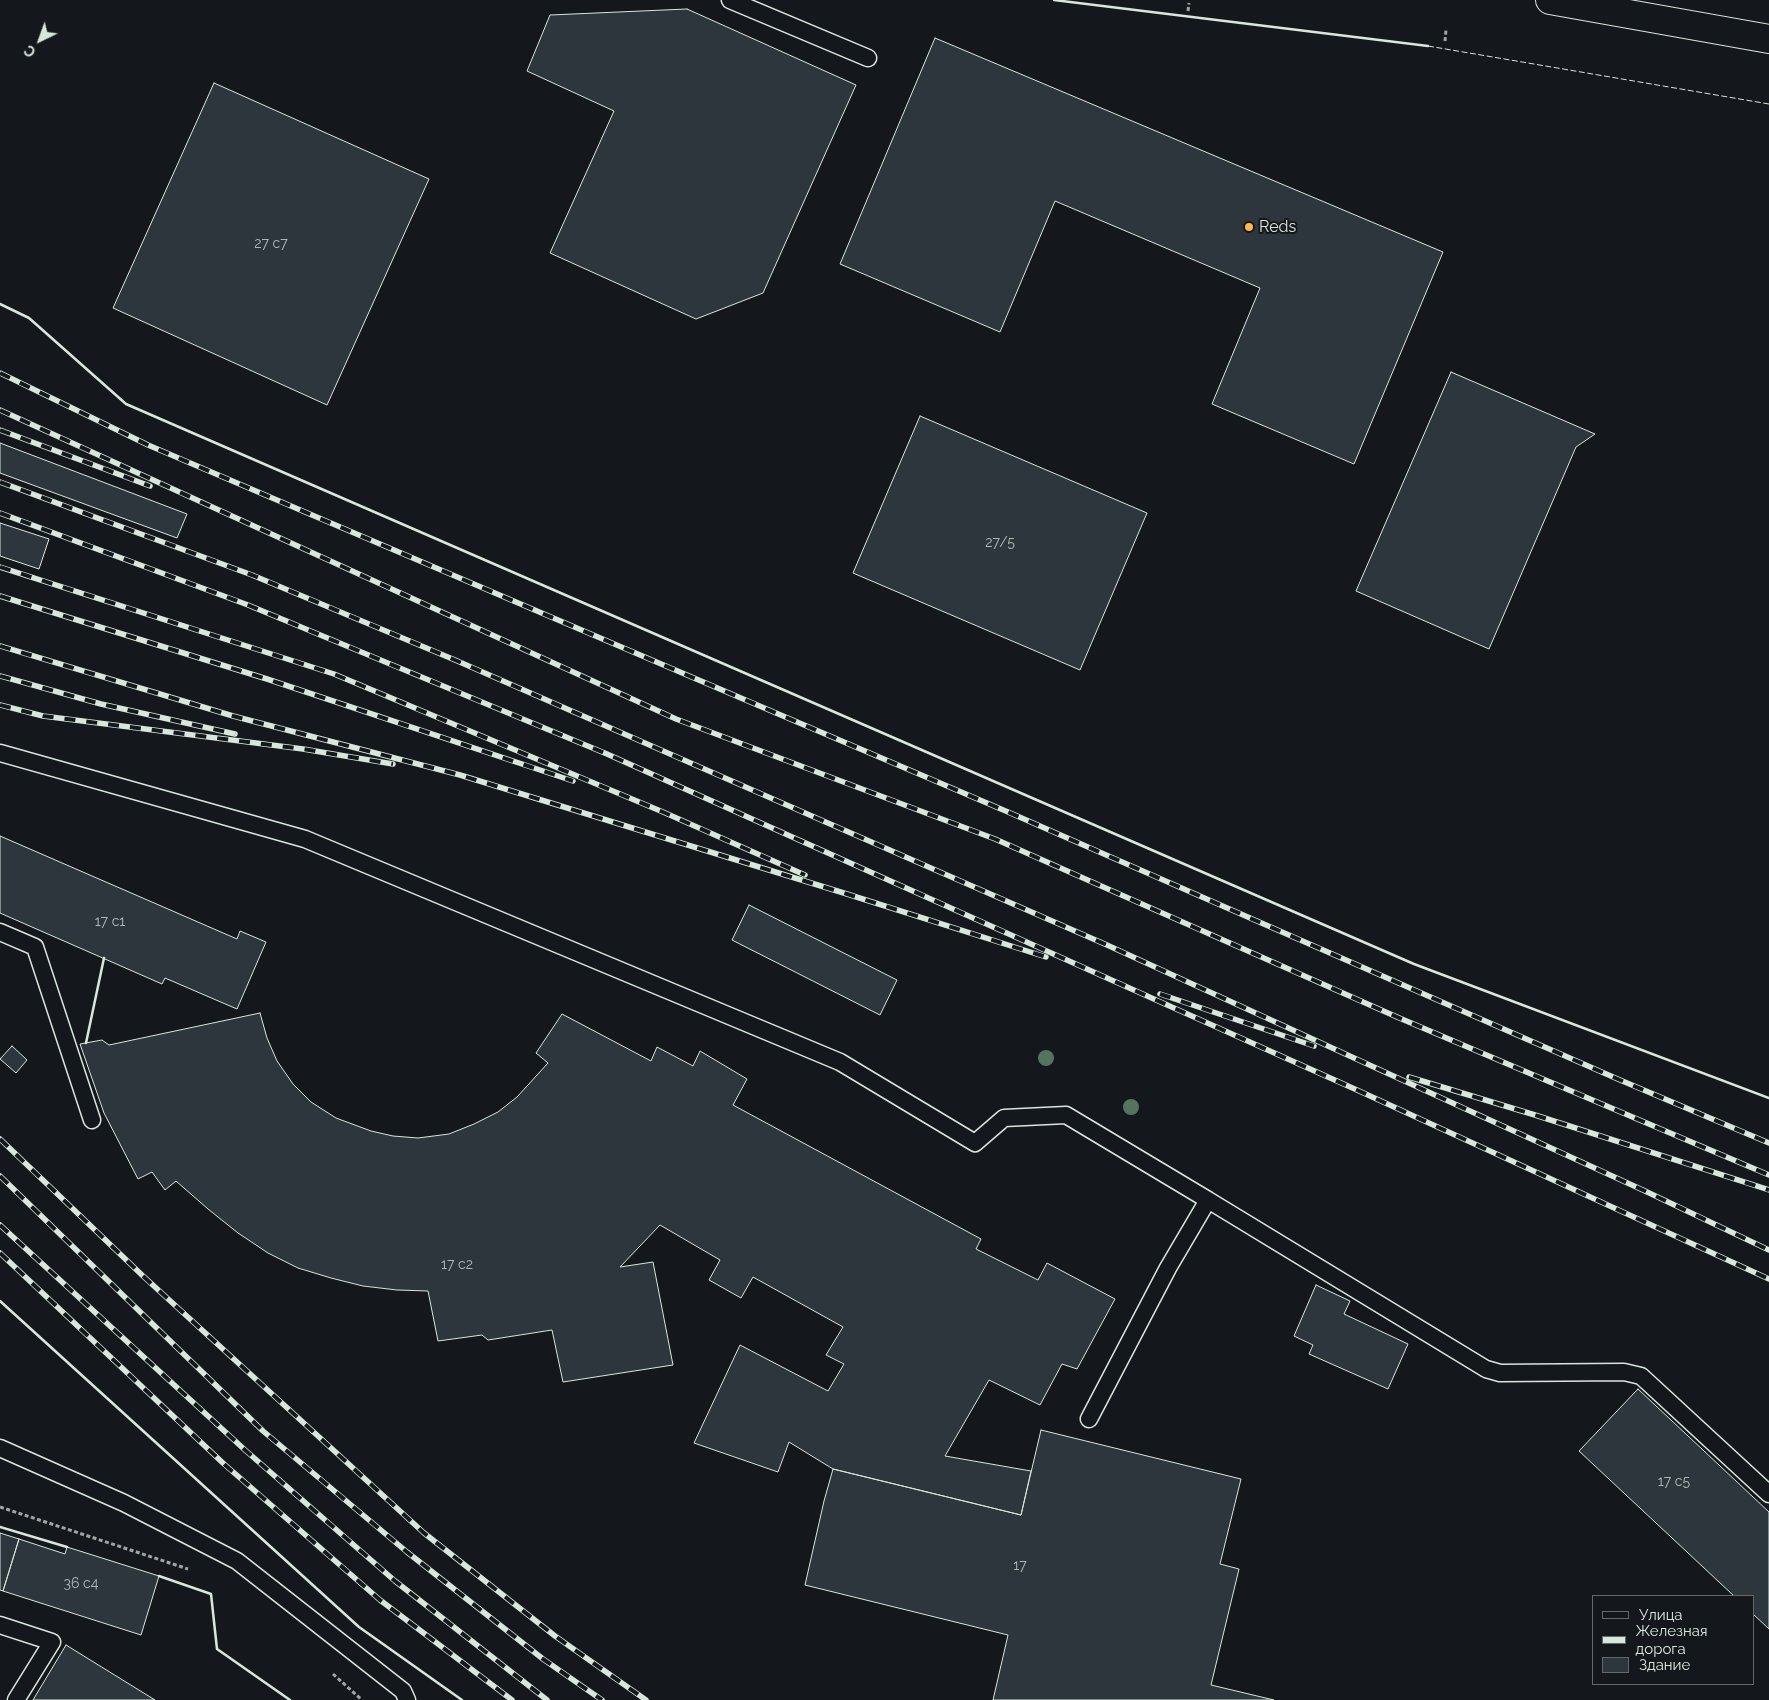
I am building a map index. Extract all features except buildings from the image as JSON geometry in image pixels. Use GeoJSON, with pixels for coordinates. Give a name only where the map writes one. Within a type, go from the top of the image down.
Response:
{"type":"FeatureCollection","features":[{"type":"Feature","properties":{"kind":"main road"},"geometry":{"type":"LineString","coordinates":[[1550,0],[1769,39]]}},
{"type":"Feature","properties":{"kind":"lane"},"geometry":{"type":"LineString","coordinates":[[730,0],[868,58]]}},
{"type":"Feature","properties":{"kind":"lane"},"geometry":{"type":"LineString","coordinates":[[0,753],[305,839],[840,1062],[975,1143],[1004,1118],[1066,1115],[1486,1369],[1500,1373],[1624,1372],[1641,1376],[1769,1494]]}},
{"type":"Feature","properties":{"kind":"lane"},"geometry":{"type":"LineString","coordinates":[[0,932],[35,947],[92,1120]]}},
{"type":"Feature","properties":{"kind":"lane"},"geometry":{"type":"LineString","coordinates":[[1089,1419],[1166,1273],[1208,1200]]}},
{"type":"Feature","properties":{"kind":"lane"},"geometry":{"type":"LineString","coordinates":[[0,1448],[124,1503],[237,1561],[403,1691],[407,1700]]}},
{"type":"Feature","properties":{"kind":"lane"},"geometry":{"type":"LineString","coordinates":[[0,1625],[52,1642],[16,1700]]}},
{"type":"Feature","properties":{"kind":"path"},"geometry":{"type":"LineString","coordinates":[[1188,12],[1189,3]]}},
{"type":"Feature","properties":{"kind":"path"},"geometry":{"type":"LineString","coordinates":[[1445,41],[1446,30]]}},
{"type":"Feature","properties":{"kind":"path"},"geometry":{"type":"LineString","coordinates":[[0,1506],[195,1572]]}},
{"type":"Feature","properties":{"kind":"path"},"geometry":{"type":"LineString","coordinates":[[327,1669],[362,1700]]}},
{"type":"Feature","properties":{"kind":"railway"},"geometry":{"type":"LineString","coordinates":[[0,373],[148,445],[1008,812],[1620,1080],[1769,1143]]}},
{"type":"Feature","properties":{"kind":"railway"},"geometry":{"type":"LineString","coordinates":[[0,410],[676,719],[995,839],[1397,1017],[1769,1175]]}},
{"type":"Feature","properties":{"kind":"railway"},"geometry":{"type":"LineString","coordinates":[[0,430],[150,486]]}},
{"type":"Feature","properties":{"kind":"railway"},"geometry":{"type":"LineString","coordinates":[[0,482],[252,575],[455,660],[1107,945],[1645,1191],[1769,1250]]}},
{"type":"Feature","properties":{"kind":"railway"},"geometry":{"type":"LineString","coordinates":[[0,513],[248,605],[607,754],[1357,1090],[1769,1279]]}},
{"type":"Feature","properties":{"kind":"railway"},"geometry":{"type":"LineString","coordinates":[[0,567],[334,674],[663,812],[805,875]]}},
{"type":"Feature","properties":{"kind":"railway"},"geometry":{"type":"LineString","coordinates":[[0,596],[267,679],[573,781]]}},
{"type":"Feature","properties":{"kind":"railway"},"geometry":{"type":"LineString","coordinates":[[0,646],[233,716],[460,775],[1046,957]]}},
{"type":"Feature","properties":{"kind":"railway"},"geometry":{"type":"LineString","coordinates":[[0,676],[101,704],[235,734]]}},
{"type":"Feature","properties":{"kind":"railway"},"geometry":{"type":"LineString","coordinates":[[0,705],[43,716],[303,749],[393,764]]}},
{"type":"Feature","properties":{"kind":"railway"},"geometry":{"type":"LineString","coordinates":[[1160,994],[1314,1046]]}},
{"type":"Feature","properties":{"kind":"railway"},"geometry":{"type":"LineString","coordinates":[[1409,1077],[1769,1190]]}},
{"type":"Feature","properties":{"kind":"railway"},"geometry":{"type":"LineString","coordinates":[[0,1139],[143,1276],[424,1533],[555,1636],[646,1700]]}},
{"type":"Feature","properties":{"kind":"railway"},"geometry":{"type":"LineString","coordinates":[[0,1176],[263,1431],[407,1552],[543,1659],[602,1700]]}},
{"type":"Feature","properties":{"kind":"railway"},"geometry":{"type":"LineString","coordinates":[[0,1225],[245,1450],[395,1581],[547,1700]]}},
{"type":"Feature","properties":{"kind":"railway"},"geometry":{"type":"LineString","coordinates":[[0,1253],[224,1464],[380,1600],[512,1700]]}},
{"type":"Feature","properties":{"kind":"fence"},"geometry":{"type":"LineString","coordinates":[[1428,46],[1769,104]]}},
{"type":"Feature","properties":{"kind":"wall"},"geometry":{"type":"LineString","coordinates":[[1054,0],[1428,46]]}},
{"type":"Feature","properties":{"kind":"wall"},"geometry":{"type":"LineString","coordinates":[[0,304],[29,318],[126,404],[1414,964],[1769,1098]]}},
{"type":"Feature","properties":{"kind":"wall"},"geometry":{"type":"LineString","coordinates":[[86,1043],[104,958]]}},
{"type":"Feature","properties":{"kind":"wall"},"geometry":{"type":"LineString","coordinates":[[0,1301],[359,1627],[462,1700]]}},
{"type":"Feature","properties":{"kind":"wall"},"geometry":{"type":"LineString","coordinates":[[0,1527],[67,1547]]}},
{"type":"Feature","properties":{"kind":"wall"},"geometry":{"type":"LineString","coordinates":[[159,1576],[211,1594],[217,1649],[290,1700]]}},
{"type":"Feature","properties":{"kind":"place","name":"Reds"},"geometry":{"type":"Point","coordinates":[1249,227]}}]}
